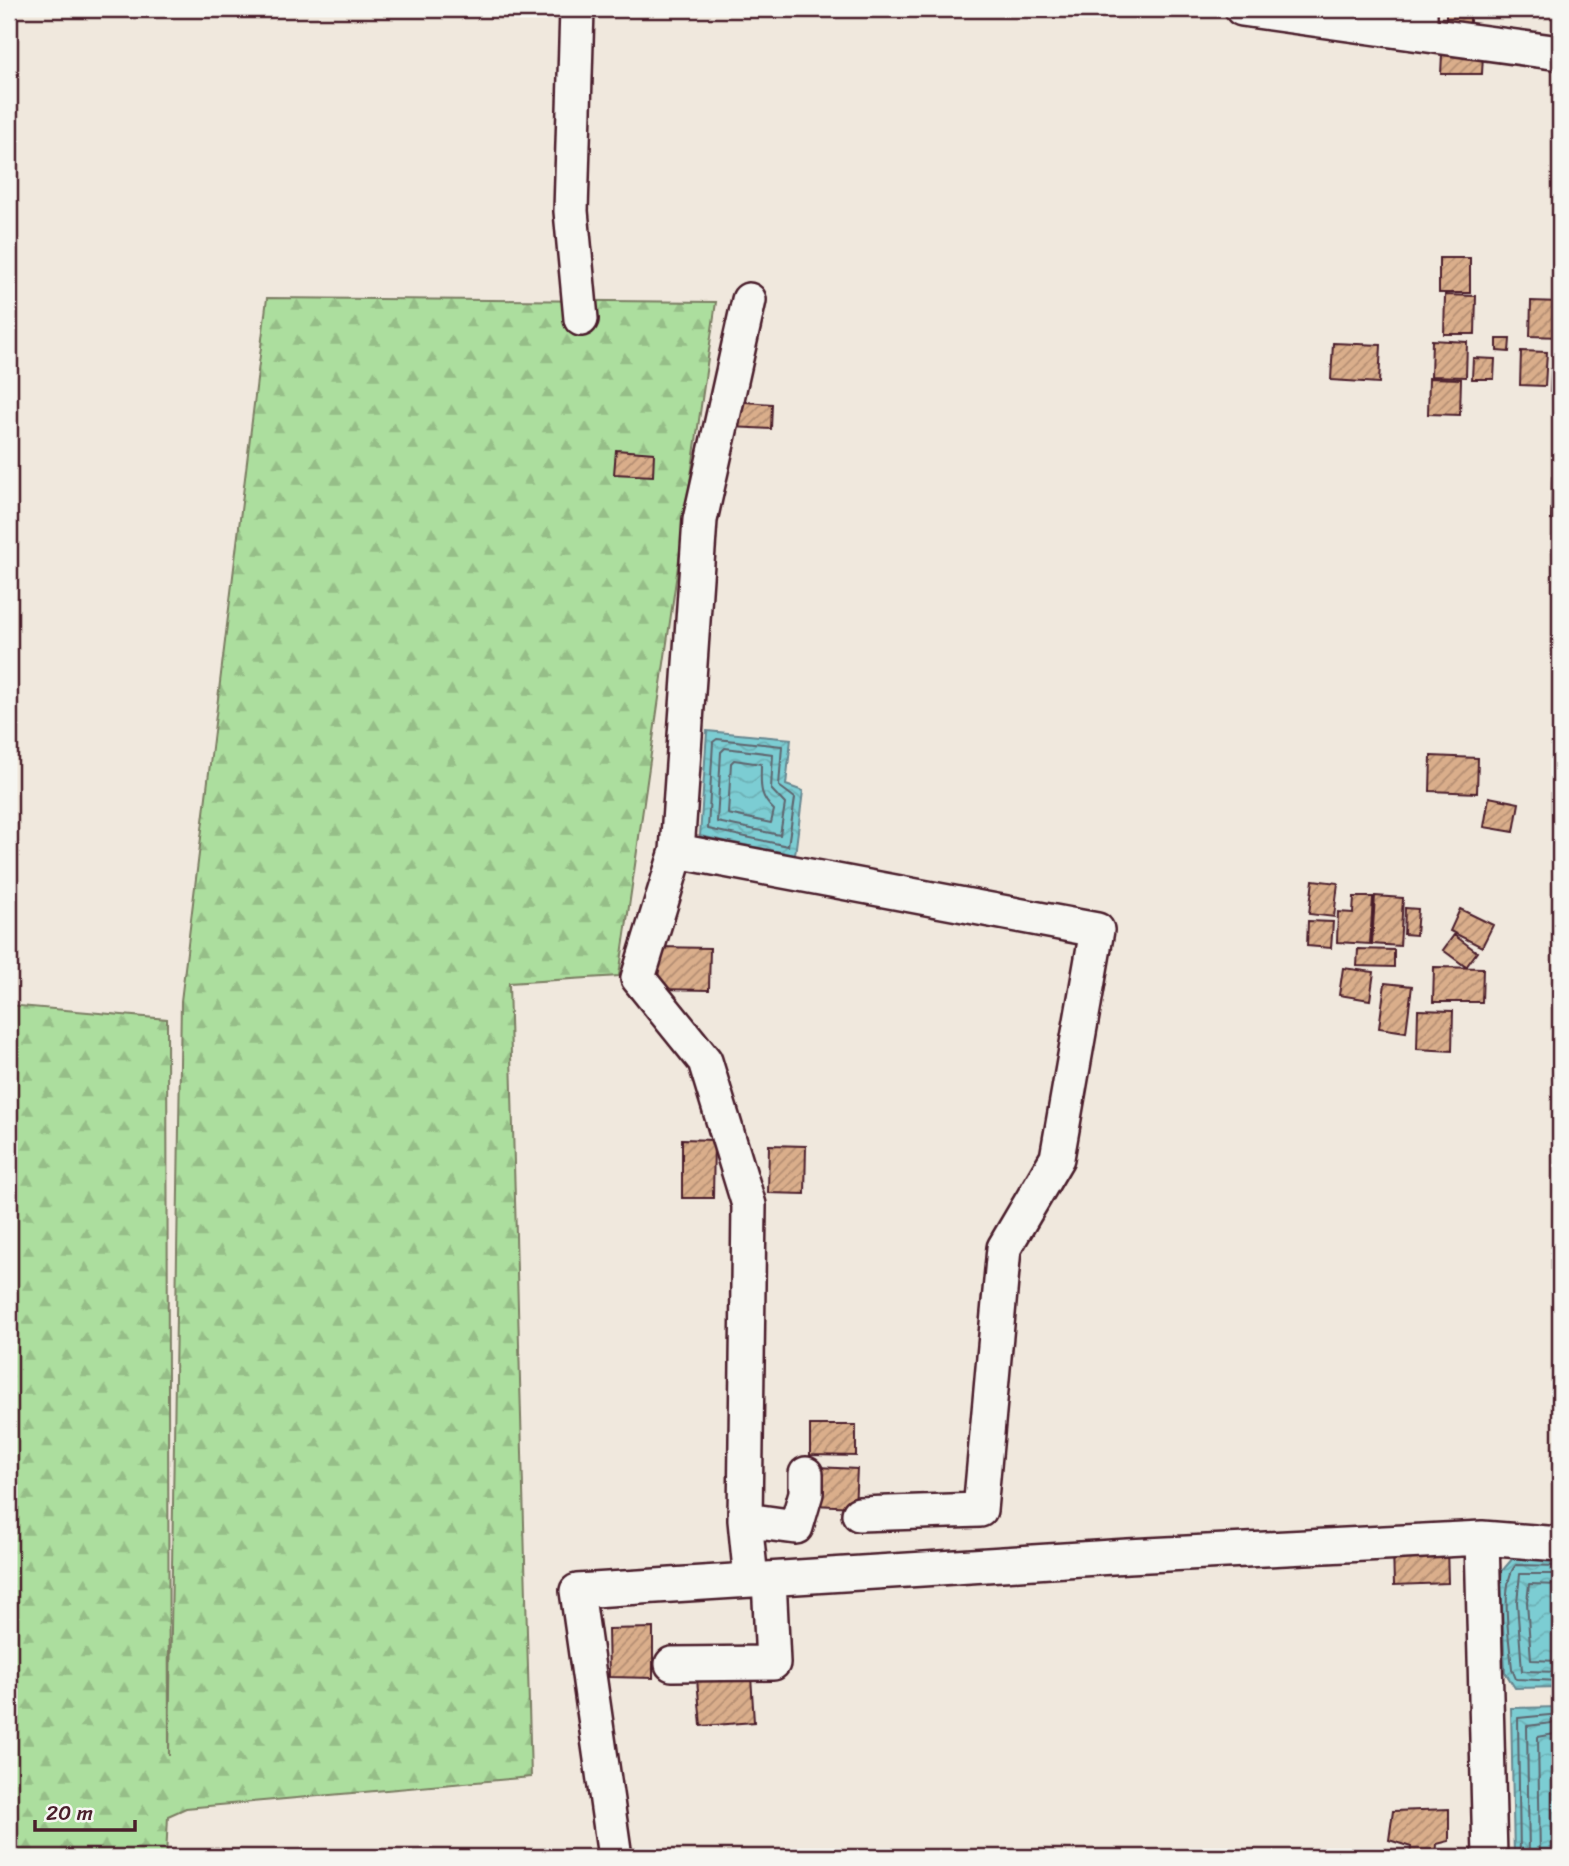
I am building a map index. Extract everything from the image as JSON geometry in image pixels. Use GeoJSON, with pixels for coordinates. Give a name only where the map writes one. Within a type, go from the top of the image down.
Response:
{"type":"FeatureCollection","features":[{"type":"Feature","properties":{"kind":"street"},"geometry":{"type":"LineString","coordinates":[[577,9],[571,211],[580,319]]}},
{"type":"Feature","properties":{"kind":"street"},"geometry":{"type":"LineString","coordinates":[[1242,9],[1420,21],[1560,53]]}},
{"type":"Feature","properties":{"kind":"street"},"geometry":{"type":"LineString","coordinates":[[672,1664],[773,1663],[760,1579],[745,1520],[749,1205],[705,1060],[638,978],[677,851],[700,520],[749,300]]}},
{"type":"Feature","properties":{"kind":"street"},"geometry":{"type":"LineString","coordinates":[[677,851],[1097,930],[1058,1158],[1004,1248],[980,1510],[859,1514]]}},
{"type":"Feature","properties":{"kind":"street"},"geometry":{"type":"LineString","coordinates":[[745,1520],[796,1527],[806,1493],[806,1474]]}},
{"type":"Feature","properties":{"kind":"street"},"geometry":{"type":"LineString","coordinates":[[1482,1538],[1490,1857]]}},
{"type":"Feature","properties":{"kind":"street"},"geometry":{"type":"LineString","coordinates":[[615,1857],[577,1591],[1482,1538],[1560,1544]]}},
{"type":"Feature","properties":{"kind":"green space"},"geometry":{"type":"Polygon","coordinates":[[[267,298],[716,302],[619,976],[509,983],[531,1777],[186,1808],[168,1816],[166,1857],[9,1857],[9,1005],[167,1019],[169,1756],[181,1001],[267,298]]]}},
{"type":"Feature","properties":{"kind":"water"},"geometry":{"type":"Polygon","coordinates":[[[707,731],[791,739],[786,785],[803,791],[795,855],[700,836],[707,731]]]}},
{"type":"Feature","properties":{"kind":"water"},"geometry":{"type":"Polygon","coordinates":[[[1513,1558],[1560,1559],[1560,1687],[1515,1688],[1505,1672],[1501,1580],[1502,1571],[1513,1558]]]}},
{"type":"Feature","properties":{"kind":"water"},"geometry":{"type":"Polygon","coordinates":[[[1560,1707],[1560,1857],[1514,1857],[1511,1708],[1560,1707]]]}},
{"type":"Feature","properties":{"kind":"building"},"geometry":{"type":"Polygon","coordinates":[[[1446,9],[1470,9],[1470,24],[1446,23],[1446,9]]]}},
{"type":"Feature","properties":{"kind":"building"},"geometry":{"type":"Polygon","coordinates":[[[1442,54],[1483,55],[1482,74],[1441,74],[1442,54]]]}},
{"type":"Feature","properties":{"kind":"building"},"geometry":{"type":"Polygon","coordinates":[[[1557,79],[1560,79],[1560,123],[1556,123],[1557,79]]]}},
{"type":"Feature","properties":{"kind":"building"},"geometry":{"type":"Polygon","coordinates":[[[1439,258],[1470,258],[1470,293],[1439,293],[1439,258]]]}},
{"type":"Feature","properties":{"kind":"building"},"geometry":{"type":"Polygon","coordinates":[[[1445,295],[1476,296],[1475,334],[1444,334],[1445,295]]]}},
{"type":"Feature","properties":{"kind":"building"},"geometry":{"type":"Polygon","coordinates":[[[1531,301],[1560,302],[1560,337],[1530,336],[1531,301]]]}},
{"type":"Feature","properties":{"kind":"building"},"geometry":{"type":"Polygon","coordinates":[[[1497,339],[1510,339],[1509,352],[1497,351],[1497,339]]]}},
{"type":"Feature","properties":{"kind":"building"},"geometry":{"type":"Polygon","coordinates":[[[1432,340],[1467,342],[1466,377],[1431,376],[1432,340]]]}},
{"type":"Feature","properties":{"kind":"building"},"geometry":{"type":"Polygon","coordinates":[[[1333,343],[1381,345],[1379,383],[1331,380],[1333,343]]]}},
{"type":"Feature","properties":{"kind":"building"},"geometry":{"type":"Polygon","coordinates":[[[1521,351],[1547,352],[1545,386],[1520,385],[1521,351]]]}},
{"type":"Feature","properties":{"kind":"building"},"geometry":{"type":"Polygon","coordinates":[[[1473,358],[1495,359],[1494,379],[1472,379],[1473,358]]]}},
{"type":"Feature","properties":{"kind":"building"},"geometry":{"type":"Polygon","coordinates":[[[1551,369],[1560,369],[1560,391],[1550,391],[1551,369]]]}},
{"type":"Feature","properties":{"kind":"building"},"geometry":{"type":"Polygon","coordinates":[[[1429,378],[1461,379],[1460,415],[1428,414],[1429,378]]]}},
{"type":"Feature","properties":{"kind":"building"},"geometry":{"type":"Polygon","coordinates":[[[732,401],[772,404],[771,429],[731,427],[732,401]]]}},
{"type":"Feature","properties":{"kind":"building"},"geometry":{"type":"Polygon","coordinates":[[[616,450],[654,453],[653,476],[614,474],[616,450]]]}},
{"type":"Feature","properties":{"kind":"building"},"geometry":{"type":"Polygon","coordinates":[[[1552,477],[1560,477],[1560,521],[1551,520],[1552,477]]]}},
{"type":"Feature","properties":{"kind":"building"},"geometry":{"type":"Polygon","coordinates":[[[1431,756],[1478,758],[1477,793],[1430,791],[1431,756]]]}},
{"type":"Feature","properties":{"kind":"building"},"geometry":{"type":"Polygon","coordinates":[[[1489,797],[1519,803],[1514,832],[1484,827],[1489,797]]]}},
{"type":"Feature","properties":{"kind":"building"},"geometry":{"type":"Polygon","coordinates":[[[1313,880],[1338,883],[1334,917],[1309,914],[1313,880]]]}},
{"type":"Feature","properties":{"kind":"building"},"geometry":{"type":"Polygon","coordinates":[[[1375,896],[1403,898],[1400,946],[1372,944],[1375,896]]]}},
{"type":"Feature","properties":{"kind":"building"},"geometry":{"type":"Polygon","coordinates":[[[1354,897],[1373,897],[1370,944],[1337,942],[1338,912],[1353,913],[1354,897]]]}},
{"type":"Feature","properties":{"kind":"building"},"geometry":{"type":"Polygon","coordinates":[[[1405,908],[1418,909],[1416,935],[1404,934],[1405,908]]]}},
{"type":"Feature","properties":{"kind":"building"},"geometry":{"type":"Polygon","coordinates":[[[1460,909],[1493,925],[1482,947],[1450,931],[1460,909]]]}},
{"type":"Feature","properties":{"kind":"building"},"geometry":{"type":"Polygon","coordinates":[[[1308,921],[1333,922],[1331,948],[1307,946],[1308,921]]]}},
{"type":"Feature","properties":{"kind":"building"},"geometry":{"type":"Polygon","coordinates":[[[1454,935],[1477,952],[1466,967],[1443,950],[1454,935]]]}},
{"type":"Feature","properties":{"kind":"building"},"geometry":{"type":"Polygon","coordinates":[[[659,947],[710,948],[709,990],[658,989],[659,947]]]}},
{"type":"Feature","properties":{"kind":"building"},"geometry":{"type":"Polygon","coordinates":[[[1358,949],[1394,950],[1394,967],[1357,966],[1358,949]]]}},
{"type":"Feature","properties":{"kind":"building"},"geometry":{"type":"Polygon","coordinates":[[[1434,967],[1483,968],[1482,1002],[1433,1002],[1434,967]]]}},
{"type":"Feature","properties":{"kind":"building"},"geometry":{"type":"Polygon","coordinates":[[[1343,968],[1374,972],[1370,1000],[1339,995],[1343,968]]]}},
{"type":"Feature","properties":{"kind":"building"},"geometry":{"type":"Polygon","coordinates":[[[1385,983],[1412,986],[1406,1032],[1379,1028],[1385,983]]]}},
{"type":"Feature","properties":{"kind":"building"},"geometry":{"type":"Polygon","coordinates":[[[1418,1010],[1453,1011],[1452,1051],[1417,1049],[1418,1010]]]}},
{"type":"Feature","properties":{"kind":"building"},"geometry":{"type":"Polygon","coordinates":[[[682,1139],[714,1140],[713,1198],[682,1198],[682,1139]]]}},
{"type":"Feature","properties":{"kind":"building"},"geometry":{"type":"Polygon","coordinates":[[[769,1145],[806,1146],[805,1194],[768,1193],[769,1145]]]}},
{"type":"Feature","properties":{"kind":"building"},"geometry":{"type":"Polygon","coordinates":[[[1559,1270],[1560,1299],[1558,1299],[1559,1270]]]}},
{"type":"Feature","properties":{"kind":"building"},"geometry":{"type":"Polygon","coordinates":[[[810,1425],[856,1425],[856,1456],[810,1455],[810,1425]]]}},
{"type":"Feature","properties":{"kind":"building"},"geometry":{"type":"Polygon","coordinates":[[[817,1467],[857,1469],[855,1507],[814,1505],[817,1467]]]}},
{"type":"Feature","properties":{"kind":"building"},"geometry":{"type":"Polygon","coordinates":[[[1447,1546],[1448,1583],[1394,1585],[1393,1548],[1447,1546]]]}},
{"type":"Feature","properties":{"kind":"building"},"geometry":{"type":"Polygon","coordinates":[[[653,1628],[653,1678],[609,1677],[608,1629],[653,1628]]]}},
{"type":"Feature","properties":{"kind":"building"},"geometry":{"type":"Polygon","coordinates":[[[751,1676],[754,1722],[701,1726],[697,1679],[751,1676]]]}},
{"type":"Feature","properties":{"kind":"building"},"geometry":{"type":"Polygon","coordinates":[[[1449,1809],[1449,1841],[1437,1844],[1436,1857],[1410,1857],[1411,1847],[1389,1840],[1393,1811],[1449,1809]]]}},
{"type":"Feature","properties":{"kind":"building"},"geometry":{"type":"Polygon","coordinates":[[[367,1850],[367,1857],[327,1857],[327,1852],[367,1850]]]}}]}
